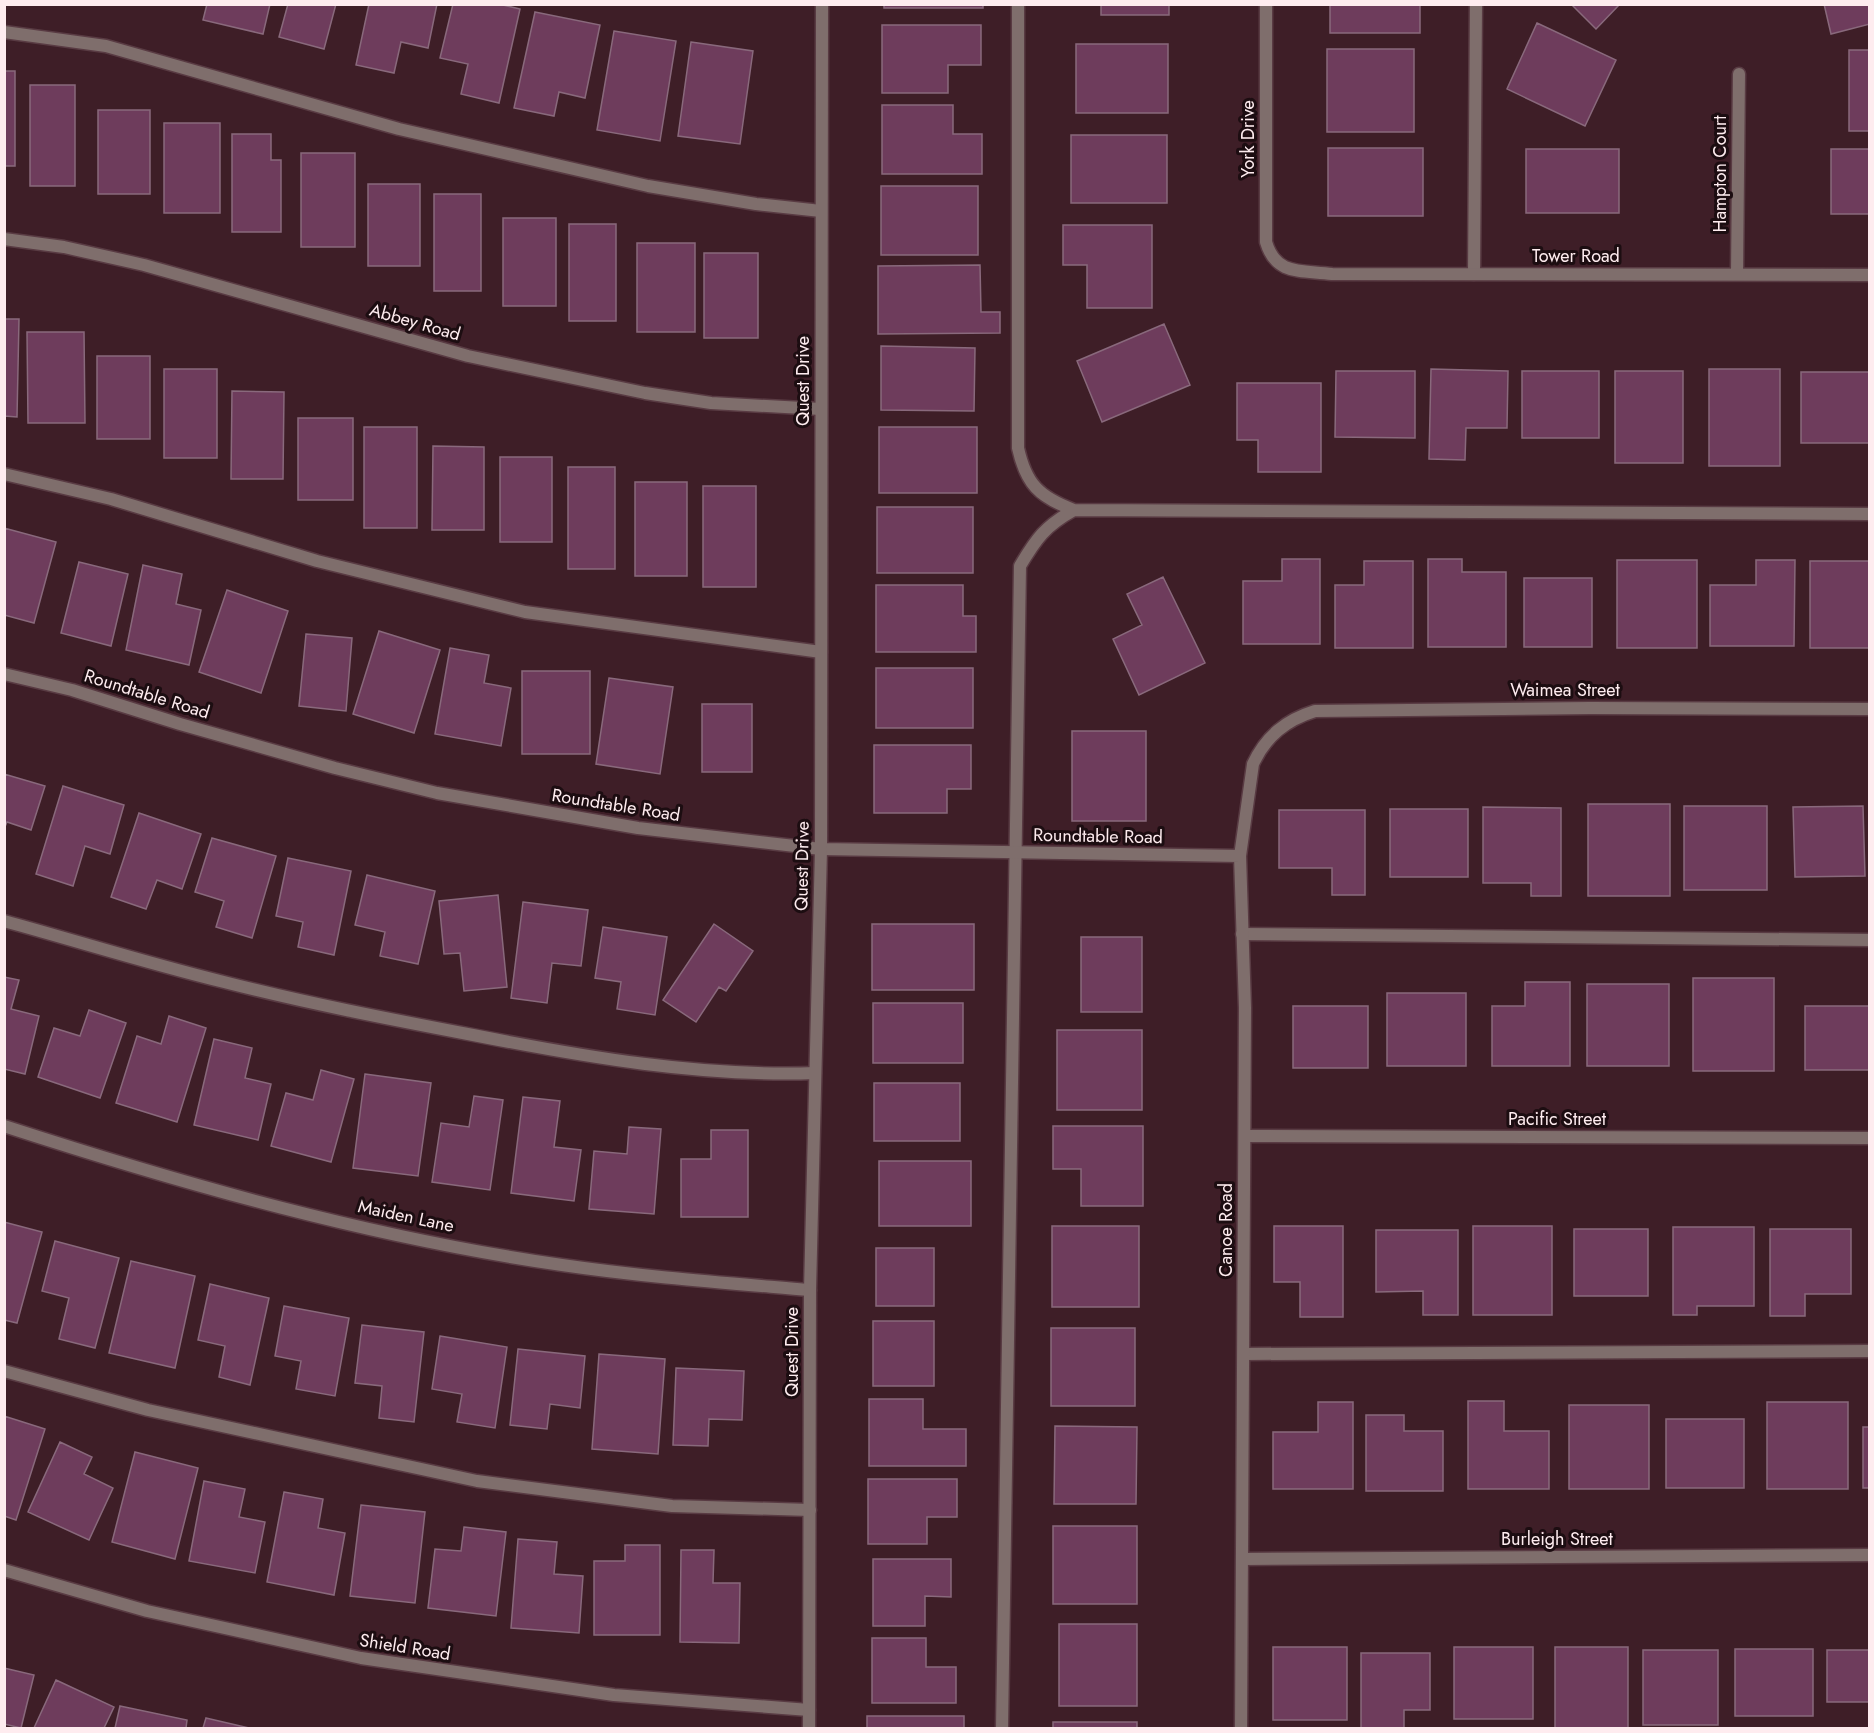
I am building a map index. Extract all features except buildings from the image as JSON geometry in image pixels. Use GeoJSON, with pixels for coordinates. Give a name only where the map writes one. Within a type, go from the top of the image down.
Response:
{"type":"FeatureCollection","features":[{"type":"Feature","properties":{"kind":"street","name":"Quest Drive"},"geometry":{"type":"LineString","coordinates":[[809,1728],[810,1290],[820,849],[822,4]]}},
{"type":"Feature","properties":{"kind":"street"},"geometry":{"type":"LineString","coordinates":[[1018,4],[1018,448],[1022,469],[1035,490],[1053,503],[1074,510],[1869,514]]}},
{"type":"Feature","properties":{"kind":"street","name":"York Drive"},"geometry":{"type":"LineString","coordinates":[[1266,4],[1266,242],[1271,258],[1282,267]]}},
{"type":"Feature","properties":{"kind":"street"},"geometry":{"type":"LineString","coordinates":[[1474,274],[1476,4]]}},
{"type":"Feature","properties":{"kind":"street"},"geometry":{"type":"LineString","coordinates":[[4,32],[106,46],[399,129],[648,186],[756,204],[821,211]]}},
{"type":"Feature","properties":{"kind":"street","name":"Hampton Court"},"geometry":{"type":"LineString","coordinates":[[1737,274],[1738,75]]}},
{"type":"Feature","properties":{"kind":"street","name":"Abbey Road"},"geometry":{"type":"LineString","coordinates":[[4,239],[64,247],[144,264],[468,356],[645,393],[711,403],[820,409]]}},
{"type":"Feature","properties":{"kind":"street","name":"Tower Road"},"geometry":{"type":"LineString","coordinates":[[1282,267],[1332,274],[1869,274]]}},
{"type":"Feature","properties":{"kind":"street"},"geometry":{"type":"LineString","coordinates":[[4,474],[111,499],[317,561],[525,612],[820,652]]}},
{"type":"Feature","properties":{"kind":"street"},"geometry":{"type":"LineString","coordinates":[[1002,1728],[1020,566],[1037,539],[1052,522],[1074,510]]}},
{"type":"Feature","properties":{"kind":"street","name":"Roundtable Road"},"geometry":{"type":"LineString","coordinates":[[4,674],[72,690],[180,724],[335,768],[437,793],[638,828],[820,849],[1240,856]]}},
{"type":"Feature","properties":{"kind":"street","name":"Waimea Street"},"geometry":{"type":"LineString","coordinates":[[1270,738],[1294,717],[1314,711],[1590,708],[1869,710]]}},
{"type":"Feature","properties":{"kind":"street","name":"Canoe Road"},"geometry":{"type":"LineString","coordinates":[[1241,1728],[1244,1559],[1245,1136],[1240,856],[1253,764],[1260,750],[1270,738]]}},
{"type":"Feature","properties":{"kind":"street"},"geometry":{"type":"LineString","coordinates":[[4,921],[223,982],[333,1008],[541,1048],[645,1064],[762,1075],[815,1073]]}},
{"type":"Feature","properties":{"kind":"street"},"geometry":{"type":"LineString","coordinates":[[1242,934],[1869,940]]}},
{"type":"Feature","properties":{"kind":"street","name":"Maiden Lane"},"geometry":{"type":"LineString","coordinates":[[4,1126],[130,1167],[291,1210],[456,1245],[562,1265],[810,1290]]}},
{"type":"Feature","properties":{"kind":"street","name":"Pacific Street"},"geometry":{"type":"LineString","coordinates":[[1245,1136],[1869,1138]]}},
{"type":"Feature","properties":{"kind":"street"},"geometry":{"type":"LineString","coordinates":[[1244,1354],[1869,1351]]}},
{"type":"Feature","properties":{"kind":"street"},"geometry":{"type":"LineString","coordinates":[[4,1371],[148,1410],[477,1480],[672,1506],[810,1510]]}},
{"type":"Feature","properties":{"kind":"street","name":"Burleigh Street"},"geometry":{"type":"LineString","coordinates":[[1244,1559],[1869,1555]]}},
{"type":"Feature","properties":{"kind":"street","name":"Shield Road"},"geometry":{"type":"LineString","coordinates":[[4,1570],[147,1611],[361,1658],[614,1695],[809,1710]]}}]}
